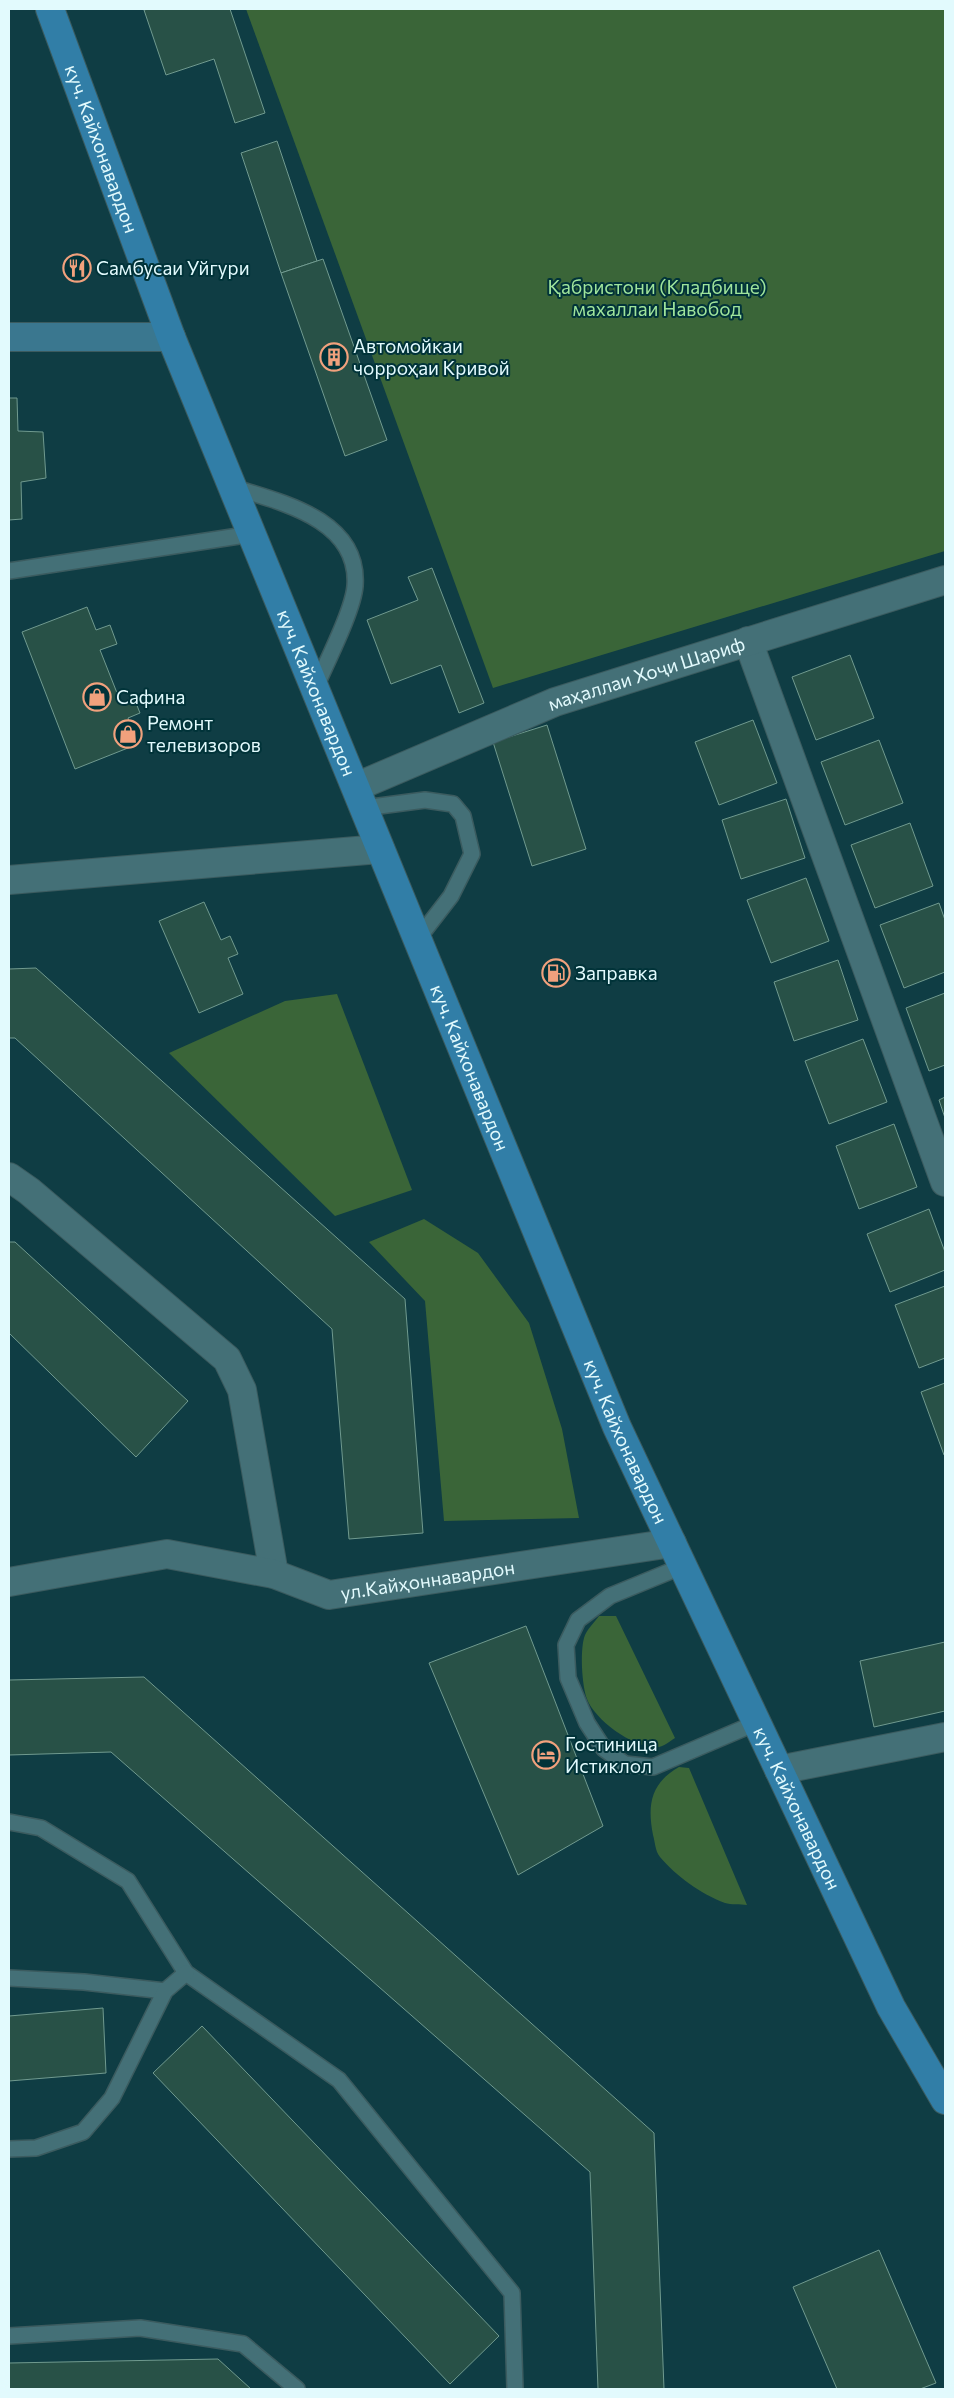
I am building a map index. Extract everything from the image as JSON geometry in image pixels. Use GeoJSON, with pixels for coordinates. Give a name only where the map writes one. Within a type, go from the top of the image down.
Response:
{"type":"FeatureCollection","features":[{"type":"Feature","properties":{"kind":"main road","name":"куч. Кайхонавардон"},"geometry":{"type":"LineString","coordinates":[[50,9],[171,337],[617,1427],[891,2007],[945,2100]]}},
{"type":"Feature","properties":{"kind":"street"},"geometry":{"type":"LineString","coordinates":[[9,337],[171,337]]}},
{"type":"Feature","properties":{"kind":"street","name":"маҳаллаи Хоҷи Шариф"},"geometry":{"type":"LineString","coordinates":[[360,798],[555,702],[945,580]]}},
{"type":"Feature","properties":{"kind":"street"},"geometry":{"type":"LineString","coordinates":[[748,642],[945,1182]]}},
{"type":"Feature","properties":{"kind":"street"},"geometry":{"type":"LineString","coordinates":[[9,880],[380,849]]}},
{"type":"Feature","properties":{"kind":"street"},"geometry":{"type":"LineString","coordinates":[[9,1177],[29,1191],[227,1359],[242,1390],[274,1574]]}},
{"type":"Feature","properties":{"kind":"street","name":"ул.Кайҳоннавардон"},"geometry":{"type":"LineString","coordinates":[[9,1582],[167,1554],[274,1574],[329,1595],[677,1555]]}},
{"type":"Feature","properties":{"kind":"street"},"geometry":{"type":"LineString","coordinates":[[779,1770],[945,1737]]}},
{"type":"Feature","properties":{"kind":"lane"},"geometry":{"type":"LineString","coordinates":[[232,486],[302,509],[328,527],[342,541],[350,553],[355,575],[355,587],[348,610],[315,689]]}},
{"type":"Feature","properties":{"kind":"lane"},"geometry":{"type":"LineString","coordinates":[[9,571],[252,534]]}},
{"type":"Feature","properties":{"kind":"lane"},"geometry":{"type":"LineString","coordinates":[[360,798],[425,800],[453,804],[463,816],[472,854],[451,896],[417,940]]}},
{"type":"Feature","properties":{"kind":"lane"},"geometry":{"type":"LineString","coordinates":[[677,1555],[610,1596],[578,1620],[566,1645],[568,1678],[587,1723],[604,1749],[625,1764],[653,1767],[756,1723]]}},
{"type":"Feature","properties":{"kind":"lane"},"geometry":{"type":"LineString","coordinates":[[9,1822],[41,1828],[128,1881],[186,1974],[339,2080],[512,2293],[514,2389]]}},
{"type":"Feature","properties":{"kind":"lane"},"geometry":{"type":"LineString","coordinates":[[9,2149],[36,2148],[83,2132],[112,2098],[165,1991],[186,1974]]}},
{"type":"Feature","properties":{"kind":"lane"},"geometry":{"type":"LineString","coordinates":[[9,1978],[84,1982],[165,1991]]}},
{"type":"Feature","properties":{"kind":"lane"},"geometry":{"type":"LineString","coordinates":[[9,2336],[140,2328],[243,2344],[297,2389]]}},
{"type":"Feature","properties":{"kind":"green space","name":"Қабристони (Кладбище) махаллаи Навобод"},"geometry":{"type":"Polygon","coordinates":[[[246,9],[945,9],[945,551],[493,688],[246,9]]]}},
{"type":"Feature","properties":{"kind":"green space"},"geometry":{"type":"Polygon","coordinates":[[[337,994],[412,1190],[335,1216],[169,1053],[285,1001],[337,994]]]}},
{"type":"Feature","properties":{"kind":"green space"},"geometry":{"type":"Polygon","coordinates":[[[424,1219],[478,1253],[529,1323],[562,1429],[579,1518],[444,1521],[425,1301],[369,1242],[424,1219]]]}},
{"type":"Feature","properties":{"kind":"green space"},"geometry":{"type":"Polygon","coordinates":[[[599,1616],[616,1616],[675,1738],[664,1745],[658,1747],[648,1746],[627,1738],[616,1732],[591,1707],[584,1686],[582,1652],[584,1638],[599,1616]]]}},
{"type":"Feature","properties":{"kind":"green space"},"geometry":{"type":"Polygon","coordinates":[[[679,1767],[689,1768],[747,1905],[727,1904],[698,1890],[681,1878],[658,1855],[651,1824],[653,1795],[662,1780],[679,1767]]]}},
{"type":"Feature","properties":{"kind":"building"},"geometry":{"type":"Polygon","coordinates":[[[230,9],[265,113],[235,123],[214,59],[166,75],[144,10],[230,9]]]}},
{"type":"Feature","properties":{"kind":"building"},"geometry":{"type":"Polygon","coordinates":[[[277,141],[317,261],[281,273],[241,153],[277,141]]]}},
{"type":"Feature","properties":{"kind":"building","name":"Автомойкаи чорроҳаи Кривой"},"geometry":{"type":"Polygon","coordinates":[[[323,259],[387,440],[345,456],[281,273],[323,259]]]}},
{"type":"Feature","properties":{"kind":"building"},"geometry":{"type":"Polygon","coordinates":[[[9,398],[17,398],[18,431],[43,432],[46,478],[21,482],[22,519],[9,520],[9,398]]]}},
{"type":"Feature","properties":{"kind":"building"},"geometry":{"type":"Polygon","coordinates":[[[432,568],[484,703],[459,713],[441,665],[391,684],[367,620],[418,600],[408,577],[432,568]]]}},
{"type":"Feature","properties":{"kind":"building"},"geometry":{"type":"Polygon","coordinates":[[[87,607],[96,630],[110,625],[117,644],[100,650],[121,703],[134,698],[140,713],[128,718],[138,744],[75,769],[22,632],[87,607]]]}},
{"type":"Feature","properties":{"kind":"building"},"geometry":{"type":"Polygon","coordinates":[[[850,655],[874,718],[816,740],[792,677],[850,655]]]}},
{"type":"Feature","properties":{"kind":"building"},"geometry":{"type":"Polygon","coordinates":[[[753,720],[777,783],[719,805],[695,742],[753,720]]]}},
{"type":"Feature","properties":{"kind":"building"},"geometry":{"type":"Polygon","coordinates":[[[547,725],[586,849],[532,866],[493,742],[547,725]]]}},
{"type":"Feature","properties":{"kind":"building"},"geometry":{"type":"Polygon","coordinates":[[[879,740],[903,803],[845,825],[821,762],[879,740]]]}},
{"type":"Feature","properties":{"kind":"building"},"geometry":{"type":"Polygon","coordinates":[[[786,799],[805,858],[741,879],[722,820],[786,799]]]}},
{"type":"Feature","properties":{"kind":"building"},"geometry":{"type":"Polygon","coordinates":[[[910,823],[933,886],[875,908],[851,845],[910,823]]]}},
{"type":"Feature","properties":{"kind":"building"},"geometry":{"type":"Polygon","coordinates":[[[806,878],[829,941],[771,963],[747,900],[806,878]]]}},
{"type":"Feature","properties":{"kind":"building"},"geometry":{"type":"Polygon","coordinates":[[[204,902],[221,940],[230,936],[238,954],[228,958],[243,994],[199,1013],[159,921],[204,902]]]}},
{"type":"Feature","properties":{"kind":"building"},"geometry":{"type":"Polygon","coordinates":[[[939,903],[945,920],[945,972],[904,988],[880,925],[939,903]]]}},
{"type":"Feature","properties":{"kind":"building"},"geometry":{"type":"Polygon","coordinates":[[[838,960],[858,1020],[794,1041],[774,982],[838,960]]]}},
{"type":"Feature","properties":{"kind":"building"},"geometry":{"type":"Polygon","coordinates":[[[36,968],[405,1299],[423,1533],[349,1539],[332,1329],[15,1038],[9,1038],[9,969],[36,968]]]}},
{"type":"Feature","properties":{"kind":"building"},"geometry":{"type":"Polygon","coordinates":[[[945,993],[945,1065],[929,1071],[906,1008],[945,993]]]}},
{"type":"Feature","properties":{"kind":"building"},"geometry":{"type":"Polygon","coordinates":[[[863,1039],[887,1102],[829,1124],[805,1061],[863,1039]]]}},
{"type":"Feature","properties":{"kind":"building"},"geometry":{"type":"Polygon","coordinates":[[[945,1097],[945,1118],[939,1100],[945,1097]]]}},
{"type":"Feature","properties":{"kind":"building"},"geometry":{"type":"Polygon","coordinates":[[[894,1124],[917,1187],[859,1209],[836,1146],[894,1124]]]}},
{"type":"Feature","properties":{"kind":"building"},"geometry":{"type":"Polygon","coordinates":[[[929,1209],[945,1252],[945,1270],[890,1292],[867,1234],[929,1209]]]}},
{"type":"Feature","properties":{"kind":"building"},"geometry":{"type":"Polygon","coordinates":[[[9,1242],[15,1242],[188,1401],[136,1457],[9,1333],[9,1242]]]}},
{"type":"Feature","properties":{"kind":"building"},"geometry":{"type":"Polygon","coordinates":[[[945,1286],[945,1358],[919,1368],[895,1305],[945,1286]]]}},
{"type":"Feature","properties":{"kind":"building"},"geometry":{"type":"Polygon","coordinates":[[[945,1383],[945,1455],[944,1455],[921,1392],[945,1383]]]}},
{"type":"Feature","properties":{"kind":"building"},"geometry":{"type":"Polygon","coordinates":[[[526,1626],[603,1826],[518,1875],[429,1663],[526,1626]]]}},
{"type":"Feature","properties":{"kind":"building"},"geometry":{"type":"Polygon","coordinates":[[[945,1642],[945,1711],[874,1727],[860,1661],[945,1642]]]}},
{"type":"Feature","properties":{"kind":"building"},"geometry":{"type":"Polygon","coordinates":[[[144,1677],[654,2133],[664,2389],[598,2389],[590,2172],[111,1752],[9,1755],[9,1680],[144,1677]]]}},
{"type":"Feature","properties":{"kind":"building"},"geometry":{"type":"Polygon","coordinates":[[[103,2008],[106,2073],[9,2081],[9,2016],[103,2008]]]}},
{"type":"Feature","properties":{"kind":"building"},"geometry":{"type":"Polygon","coordinates":[[[202,2026],[499,2336],[450,2384],[153,2073],[202,2026]]]}},
{"type":"Feature","properties":{"kind":"building"},"geometry":{"type":"Polygon","coordinates":[[[879,2250],[936,2383],[920,2389],[837,2389],[793,2287],[879,2250]]]}},
{"type":"Feature","properties":{"kind":"building"},"geometry":{"type":"Polygon","coordinates":[[[218,2359],[251,2389],[9,2389],[9,2363],[218,2359]]]}},
{"type":"Feature","properties":{"kind":"place","name":"Самбусаи Уйгури"},"geometry":{"type":"Point","coordinates":[77,268]}},
{"type":"Feature","properties":{"kind":"place","name":"Автомойкаи чорроҳаи Кривой"},"geometry":{"type":"Point","coordinates":[334,357]}},
{"type":"Feature","properties":{"kind":"place","name":"Сафина"},"geometry":{"type":"Point","coordinates":[97,697]}},
{"type":"Feature","properties":{"kind":"place","name":"Ремонт телевизоров"},"geometry":{"type":"Point","coordinates":[128,734]}},
{"type":"Feature","properties":{"kind":"place","name":"Заправка"},"geometry":{"type":"Point","coordinates":[556,973]}},
{"type":"Feature","properties":{"kind":"place","name":"Гостиница Истиклол"},"geometry":{"type":"Point","coordinates":[546,1755]}}]}
